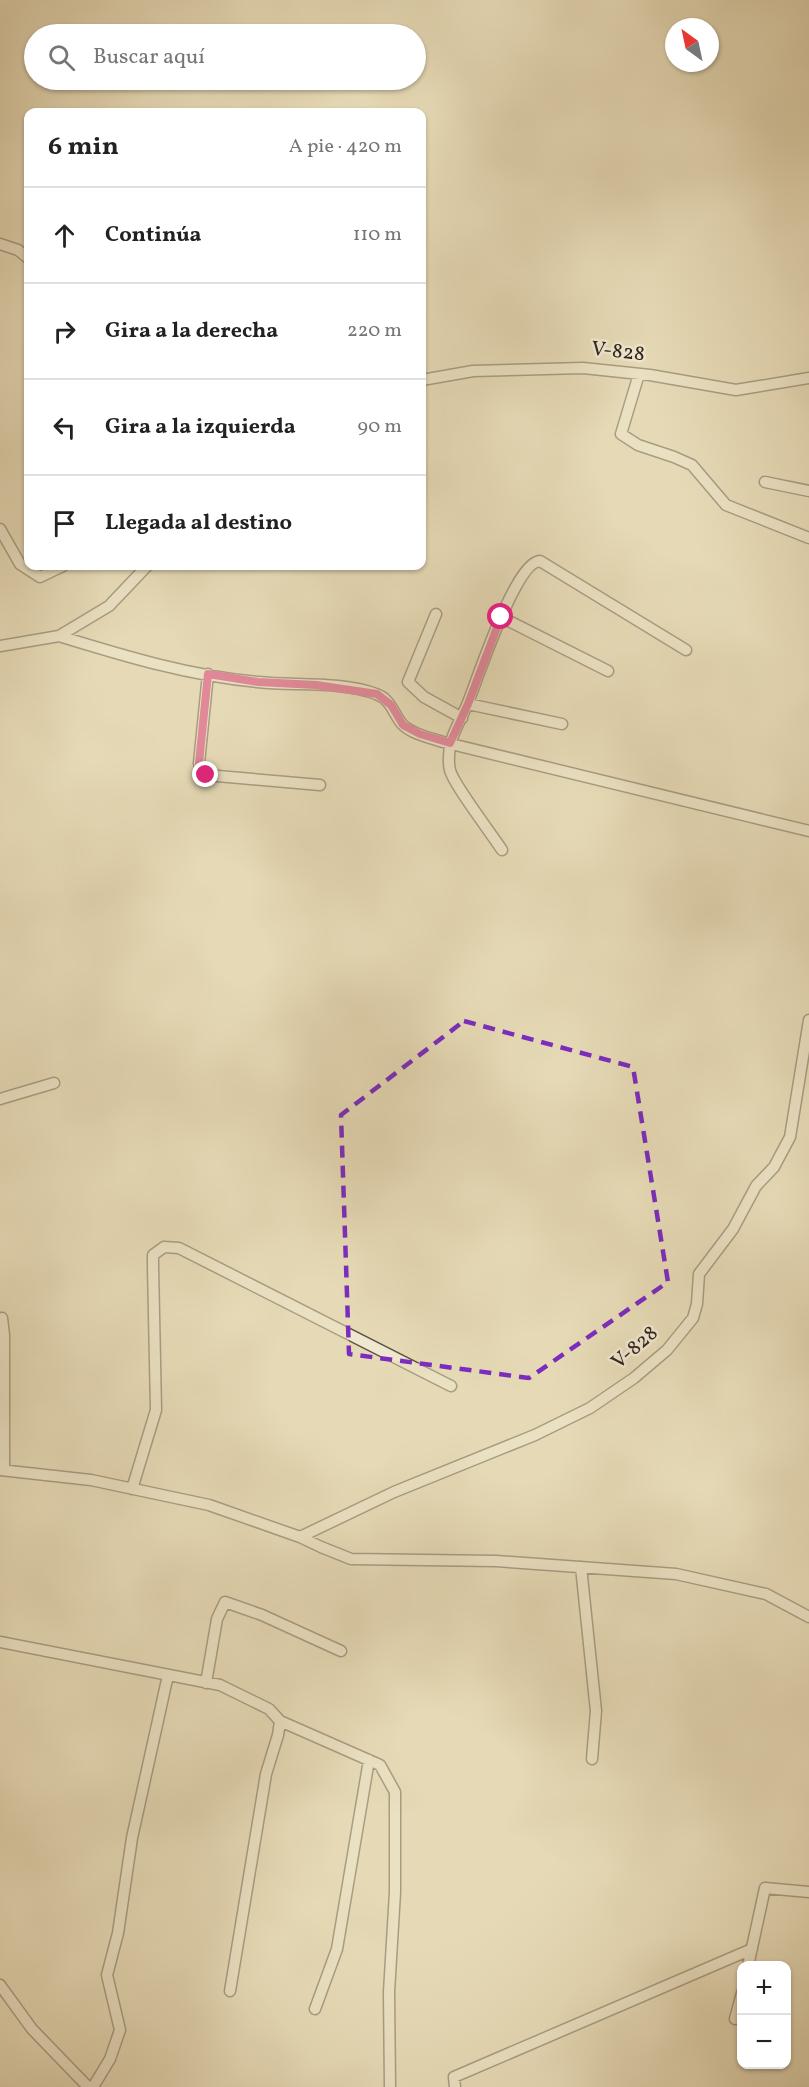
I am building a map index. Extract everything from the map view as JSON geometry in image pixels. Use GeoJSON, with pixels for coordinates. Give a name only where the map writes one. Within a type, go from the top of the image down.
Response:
{"type":"FeatureCollection","features":[{"type":"Feature","properties":{"kind":"street"},"geometry":{"type":"LineString","coordinates":[[0,244],[18,250],[24,255]]}},
{"type":"Feature","properties":{"kind":"street","name":"V-828"},"geometry":{"type":"LineString","coordinates":[[426,379],[473,371],[583,368],[639,374],[735,390],[809,378]]}},
{"type":"Feature","properties":{"kind":"street"},"geometry":{"type":"LineString","coordinates":[[639,374],[621,434],[638,445],[692,465],[726,505],[809,538]]}},
{"type":"Feature","properties":{"kind":"street"},"geometry":{"type":"LineString","coordinates":[[765,482],[809,491]]}},
{"type":"Feature","properties":{"kind":"street"},"geometry":{"type":"LineString","coordinates":[[0,529],[20,564],[24,567]]}},
{"type":"Feature","properties":{"kind":"street"},"geometry":{"type":"LineString","coordinates":[[502,850],[450,771],[450,743],[468,704],[501,617],[513,591],[531,565],[540,561],[686,650]]}},
{"type":"Feature","properties":{"kind":"street"},"geometry":{"type":"LineString","coordinates":[[29,570],[40,577],[55,570]]}},
{"type":"Feature","properties":{"kind":"street"},"geometry":{"type":"LineString","coordinates":[[0,646],[59,636],[109,606],[143,570]]}},
{"type":"Feature","properties":{"kind":"street"},"geometry":{"type":"LineString","coordinates":[[436,614],[408,682],[424,697],[462,718]]}},
{"type":"Feature","properties":{"kind":"street"},"geometry":{"type":"LineString","coordinates":[[501,617],[608,671]]}},
{"type":"Feature","properties":{"kind":"street"},"geometry":{"type":"LineString","coordinates":[[59,636],[125,657],[208,674],[258,682],[316,685],[377,694],[391,705],[403,725],[420,734],[809,831]]}},
{"type":"Feature","properties":{"kind":"street"},"geometry":{"type":"LineString","coordinates":[[208,674],[199,763],[201,773],[320,785]]}},
{"type":"Feature","properties":{"kind":"street"},"geometry":{"type":"LineString","coordinates":[[468,704],[562,724]]}},
{"type":"Feature","properties":{"kind":"street","name":"V-828"},"geometry":{"type":"LineString","coordinates":[[300,1537],[394,1492],[535,1435],[590,1408],[634,1378],[667,1350],[693,1318],[697,1304],[699,1274],[733,1229],[756,1186],[774,1167],[790,1137],[809,1020]]}},
{"type":"Feature","properties":{"kind":"street"},"geometry":{"type":"LineString","coordinates":[[0,1099],[54,1083]]}},
{"type":"Feature","properties":{"kind":"street"},"geometry":{"type":"LineString","coordinates":[[132,1489],[156,1410],[153,1256],[164,1247],[179,1248],[451,1386]]}},
{"type":"Feature","properties":{"kind":"street"},"geometry":{"type":"LineString","coordinates":[[2,1318],[4,1335],[2,1470],[91,1480],[209,1505],[300,1537],[351,1558],[496,1561],[676,1574],[766,1594],[809,1617]]}},
{"type":"Feature","properties":{"kind":"street"},"geometry":{"type":"LineString","coordinates":[[581,1567],[596,1711],[592,1759]]}},
{"type":"Feature","properties":{"kind":"street"},"geometry":{"type":"LineString","coordinates":[[206,1683],[218,1619],[225,1602],[262,1615],[341,1651]]}},
{"type":"Feature","properties":{"kind":"street"},"geometry":{"type":"LineString","coordinates":[[0,1646],[220,1685],[269,1709],[280,1721],[380,1765],[395,1792],[395,1892],[389,1992],[390,2087]]}},
{"type":"Feature","properties":{"kind":"street"},"geometry":{"type":"LineString","coordinates":[[0,1985],[32,2029],[91,2087],[110,2059],[120,2030],[107,1975],[118,1933],[132,1838],[168,1675]]}},
{"type":"Feature","properties":{"kind":"street"},"geometry":{"type":"LineString","coordinates":[[230,1991],[266,1774],[280,1721]]}},
{"type":"Feature","properties":{"kind":"street"},"geometry":{"type":"LineString","coordinates":[[315,2009],[337,1949],[369,1760]]}},
{"type":"Feature","properties":{"kind":"street"},"geometry":{"type":"LineString","coordinates":[[749,1961],[765,1888],[809,1892]]}},
{"type":"Feature","properties":{"kind":"street"},"geometry":{"type":"LineString","coordinates":[[454,2087],[454,2077],[752,1949]]}},
{"type":"Feature","properties":{"kind":"street"},"geometry":{"type":"LineString","coordinates":[[735,2019],[737,2010]]}},
{"type":"Feature","properties":{"kind":"highlighted area"},"geometry":{"type":"Polygon","coordinates":[[[464,1021],[633,1067],[668,1282],[529,1378],[349,1354],[341,1115],[464,1021]]]}},
{"type":"Feature","properties":{"kind":"route"},"geometry":{"type":"LineString","coordinates":[[206,775],[201,773],[199,763],[208,674],[258,682],[353,689],[377,694],[391,705],[403,725],[420,734],[450,743],[468,704],[501,617]]}}]}
